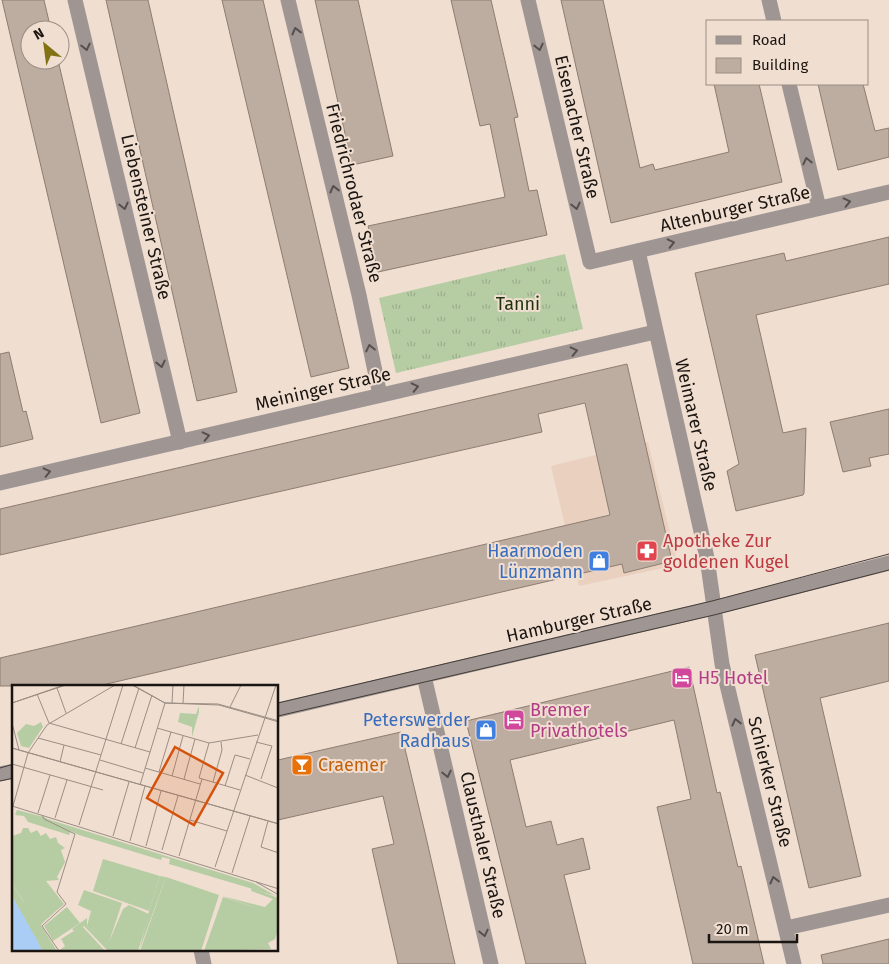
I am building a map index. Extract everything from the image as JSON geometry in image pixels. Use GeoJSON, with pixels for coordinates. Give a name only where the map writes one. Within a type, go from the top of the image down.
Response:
{"type":"FeatureCollection","features":[{"type":"Feature","properties":{"kind":"street","name":"Liebensteiner Straße"},"geometry":{"type":"LineString","coordinates":[[75,0],[180,442]]}},
{"type":"Feature","properties":{"kind":"street","name":"Friedrichrodaer Straße"},"geometry":{"type":"LineString","coordinates":[[288,0],[360,295],[380,396]]}},
{"type":"Feature","properties":{"kind":"street","name":"Eisenacher Straße"},"geometry":{"type":"LineString","coordinates":[[528,0],[590,262]]}},
{"type":"Feature","properties":{"kind":"street"},"geometry":{"type":"LineString","coordinates":[[769,0],[774,20]]}},
{"type":"Feature","properties":{"kind":"street"},"geometry":{"type":"LineString","coordinates":[[789,85],[819,208]]}},
{"type":"Feature","properties":{"kind":"street","name":"Altenburger Straße"},"geometry":{"type":"LineString","coordinates":[[590,262],[889,192]]}},
{"type":"Feature","properties":{"kind":"street","name":"Weimarer Straße"},"geometry":{"type":"LineString","coordinates":[[638,251],[707,558],[713,608]]}},
{"type":"Feature","properties":{"kind":"street","name":"Meininger Straße"},"geometry":{"type":"LineString","coordinates":[[0,483],[655,332]]}},
{"type":"Feature","properties":{"kind":"street","name":"Hamburger Straße"},"geometry":{"type":"LineString","coordinates":[[279,710],[713,608],[889,563]]}},
{"type":"Feature","properties":{"kind":"street","name":"Schierker Straße"},"geometry":{"type":"LineString","coordinates":[[713,608],[722,664],[794,964]]}},
{"type":"Feature","properties":{"kind":"street","name":"Clausthaler Straße"},"geometry":{"type":"LineString","coordinates":[[424,676],[491,964]]}},
{"type":"Feature","properties":{"kind":"street"},"geometry":{"type":"LineString","coordinates":[[786,928],[889,905]]}},
{"type":"Feature","properties":{"kind":"shaded area"},"geometry":{"type":"Polygon","coordinates":[[[648,442],[677,561],[673,566],[579,586],[551,466],[648,442]]]}},
{"type":"Feature","properties":{"kind":"green space","name":"Tanni"},"geometry":{"type":"Polygon","coordinates":[[[565,254],[583,329],[396,373],[379,298],[565,254]]]}},
{"type":"Feature","properties":{"kind":"building"},"geometry":{"type":"Polygon","coordinates":[[[2,0],[44,0],[49,20],[20,20],[20,70],[60,70],[140,413],[101,423],[2,0]]]}},
{"type":"Feature","properties":{"kind":"building"},"geometry":{"type":"Polygon","coordinates":[[[106,0],[148,0],[237,392],[197,401],[106,0]]]}},
{"type":"Feature","properties":{"kind":"building"},"geometry":{"type":"Polygon","coordinates":[[[222,0],[263,0],[349,368],[311,377],[222,0]]]}},
{"type":"Feature","properties":{"kind":"building"},"geometry":{"type":"Polygon","coordinates":[[[315,0],[358,0],[393,156],[352,165],[315,0]]]}},
{"type":"Feature","properties":{"kind":"building"},"geometry":{"type":"Polygon","coordinates":[[[451,0],[491,0],[518,117],[514,118],[529,191],[537,190],[547,235],[378,272],[368,226],[505,197],[490,124],[480,126],[451,0]]]}},
{"type":"Feature","properties":{"kind":"building"},"geometry":{"type":"Polygon","coordinates":[[[561,0],[603,0],[640,168],[653,164],[655,170],[729,152],[714,85],[759,85],[782,182],[611,223],[561,0]]]}},
{"type":"Feature","properties":{"kind":"building"},"geometry":{"type":"Polygon","coordinates":[[[818,85],[863,85],[875,131],[889,128],[889,157],[838,170],[818,85]]]}},
{"type":"Feature","properties":{"kind":"building"},"geometry":{"type":"Polygon","coordinates":[[[889,237],[889,284],[756,315],[783,433],[806,428],[804,493],[803,495],[736,511],[727,471],[739,464],[695,273],[784,253],[786,261],[889,237]]]}},
{"type":"Feature","properties":{"kind":"building"},"geometry":{"type":"Polygon","coordinates":[[[9,352],[23,412],[26,411],[33,439],[0,447],[0,354],[9,352]]]}},
{"type":"Feature","properties":{"kind":"building"},"geometry":{"type":"Polygon","coordinates":[[[627,364],[672,561],[624,573],[622,564],[102,685],[0,686],[0,658],[610,515],[585,403],[538,414],[542,432],[0,555],[0,509],[627,364]]]}},
{"type":"Feature","properties":{"kind":"building"},"geometry":{"type":"Polygon","coordinates":[[[889,409],[889,454],[869,458],[871,466],[843,472],[830,422],[889,409]]]}},
{"type":"Feature","properties":{"kind":"building"},"geometry":{"type":"Polygon","coordinates":[[[889,623],[889,681],[820,698],[861,876],[809,888],[755,655],[889,623]]]}},
{"type":"Feature","properties":{"kind":"building"},"geometry":{"type":"Polygon","coordinates":[[[689,667],[717,793],[720,792],[738,867],[741,866],[764,964],[693,964],[657,807],[691,799],[674,720],[510,760],[526,827],[551,821],[557,845],[583,838],[590,869],[564,875],[586,964],[526,964],[466,721],[689,667]]]}},
{"type":"Feature","properties":{"kind":"building"},"geometry":{"type":"Polygon","coordinates":[[[401,732],[455,964],[398,964],[372,849],[394,844],[383,796],[279,820],[279,760],[401,732]]]}},
{"type":"Feature","properties":{"kind":"building"},"geometry":{"type":"Polygon","coordinates":[[[889,939],[889,964],[823,964],[821,955],[889,939]]]}},
{"type":"Feature","properties":{"kind":"tram line"},"geometry":{"type":"LineString","coordinates":[[279,703],[712,601],[889,554]]}},
{"type":"Feature","properties":{"kind":"tram line"},"geometry":{"type":"LineString","coordinates":[[279,716],[714,615],[889,570]]}},
{"type":"Feature","properties":{"kind":"tram line"},"geometry":{"type":"LineString","coordinates":[[0,768],[12,765]]}},
{"type":"Feature","properties":{"kind":"tram line"},"geometry":{"type":"LineString","coordinates":[[0,781],[12,778]]}},
{"type":"Feature","properties":{"kind":"place","name":"Apotheke Zur goldenen Kugel"},"geometry":{"type":"Point","coordinates":[647,551]}},
{"type":"Feature","properties":{"kind":"place","name":"Haarmoden Lünzmann"},"geometry":{"type":"Point","coordinates":[599,561]}},
{"type":"Feature","properties":{"kind":"place","name":"H5 Hotel"},"geometry":{"type":"Point","coordinates":[682,678]}},
{"type":"Feature","properties":{"kind":"place","name":"Bremer Privathotels"},"geometry":{"type":"Point","coordinates":[514,720]}},
{"type":"Feature","properties":{"kind":"place","name":"Peterswerder Radhaus"},"geometry":{"type":"Point","coordinates":[486,730]}},
{"type":"Feature","properties":{"kind":"place","name":"Craemer"},"geometry":{"type":"Point","coordinates":[302,765]}}]}
